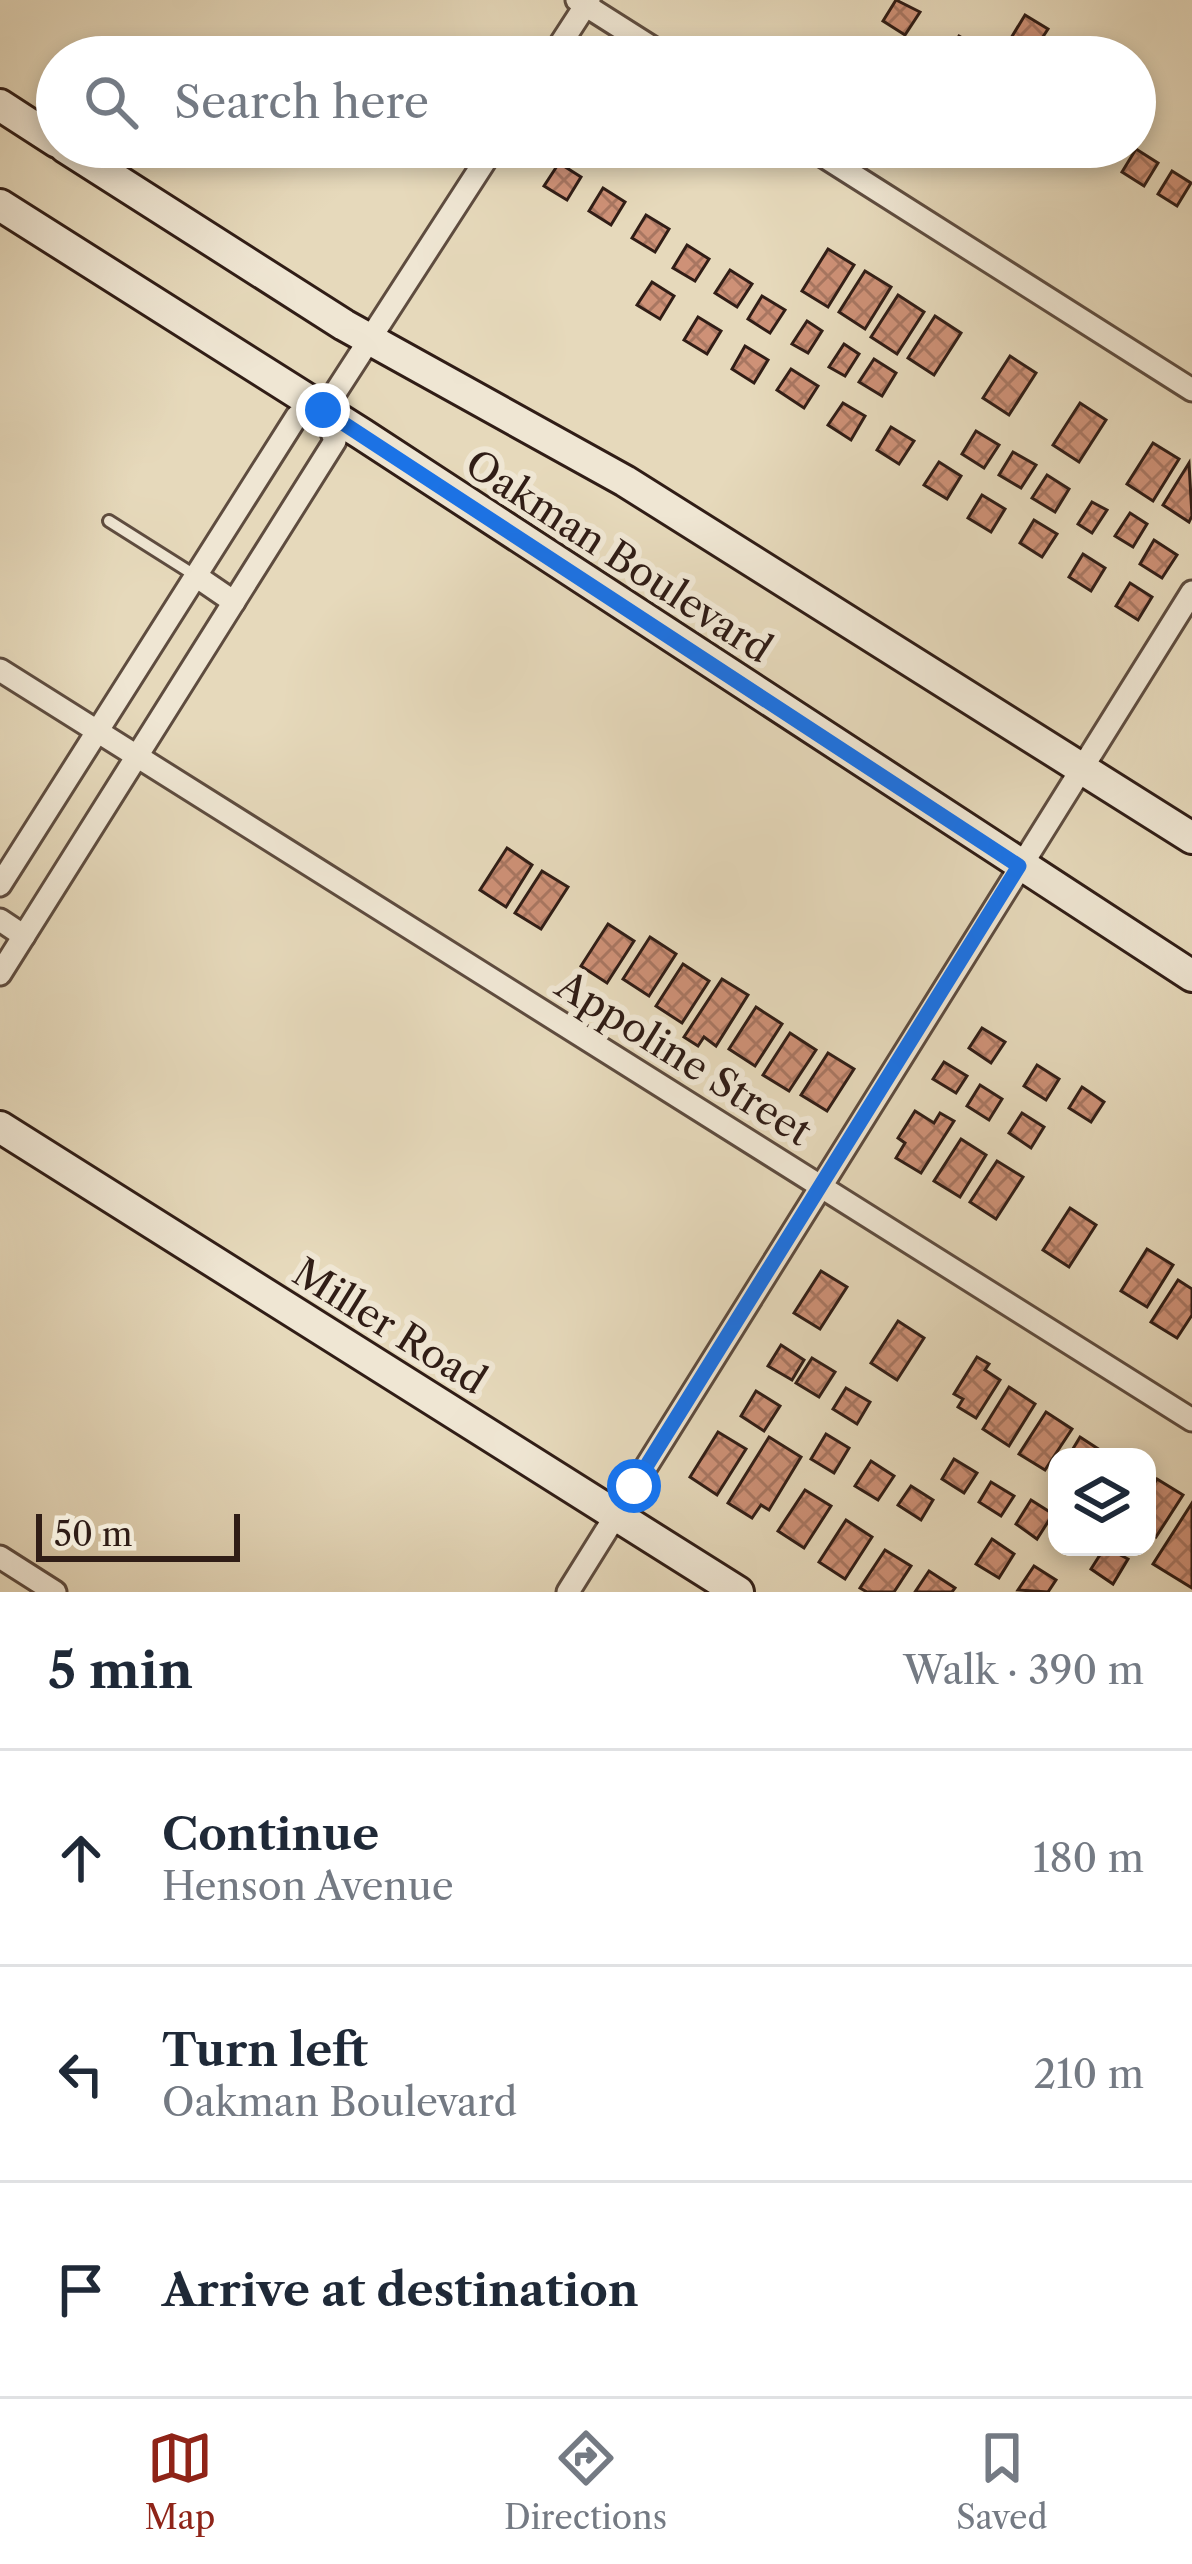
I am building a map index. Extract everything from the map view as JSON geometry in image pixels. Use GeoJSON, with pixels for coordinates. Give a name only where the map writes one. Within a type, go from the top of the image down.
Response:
{"type":"FeatureCollection","features":[{"type":"Feature","properties":{"kind":"street"},"geometry":{"type":"LineString","coordinates":[[564,36],[584,2],[635,36]]}},
{"type":"Feature","properties":{"kind":"street"},"geometry":{"type":"LineString","coordinates":[[0,105],[36,128]]}},
{"type":"Feature","properties":{"kind":"street","name":"Oakman Boulevard"},"geometry":{"type":"LineString","coordinates":[[98,168],[370,340],[626,481],[1192,838]]}},
{"type":"Feature","properties":{"kind":"street"},"geometry":{"type":"LineString","coordinates":[[0,885],[297,416],[323,410],[481,168]]}},
{"type":"Feature","properties":{"kind":"street"},"geometry":{"type":"LineString","coordinates":[[842,168],[1192,390]]}},
{"type":"Feature","properties":{"kind":"street","name":"Oakman Boulevard"},"geometry":{"type":"LineString","coordinates":[[0,205],[1192,976]]}},
{"type":"Feature","properties":{"kind":"street"},"geometry":{"type":"LineString","coordinates":[[0,974],[335,441],[323,410]]}},
{"type":"Feature","properties":{"kind":"street"},"geometry":{"type":"LineString","coordinates":[[196,576],[235,602]]}},
{"type":"Feature","properties":{"kind":"street"},"geometry":{"type":"LineString","coordinates":[[568,1592],[1192,592]]}},
{"type":"Feature","properties":{"kind":"street","name":"Appoline Street"},"geometry":{"type":"LineString","coordinates":[[0,670],[1192,1420]]}},
{"type":"Feature","properties":{"kind":"street"},"geometry":{"type":"LineString","coordinates":[[0,920],[24,936]]}},
{"type":"Feature","properties":{"kind":"street","name":"Miller Road"},"geometry":{"type":"LineString","coordinates":[[0,1127],[738,1592]]}},
{"type":"Feature","properties":{"kind":"street"},"geometry":{"type":"LineString","coordinates":[[0,1557],[55,1592]]}},
{"type":"Feature","properties":{"kind":"lane"},"geometry":{"type":"LineString","coordinates":[[109,521],[196,576]]}},
{"type":"Feature","properties":{"kind":"building"},"geometry":{"type":"Polygon","coordinates":[[[896,0],[920,12],[905,35],[883,21],[896,0]]]}},
{"type":"Feature","properties":{"kind":"building"},"geometry":{"type":"Polygon","coordinates":[[[1025,15],[1048,29],[1043,36],[1012,36],[1025,15]]]}},
{"type":"Feature","properties":{"kind":"building"},"geometry":{"type":"Polygon","coordinates":[[[556,168],[567,168],[581,177],[567,200],[544,186],[556,168]]]}},
{"type":"Feature","properties":{"kind":"building"},"geometry":{"type":"Polygon","coordinates":[[[1124,168],[1155,168],[1144,186],[1122,172],[1124,168]]]}},
{"type":"Feature","properties":{"kind":"building"},"geometry":{"type":"Polygon","coordinates":[[[1172,171],[1191,183],[1177,206],[1158,194],[1172,171]]]}},
{"type":"Feature","properties":{"kind":"building"},"geometry":{"type":"Polygon","coordinates":[[[603,188],[625,202],[611,225],[589,211],[603,188]]]}},
{"type":"Feature","properties":{"kind":"building"},"geometry":{"type":"Polygon","coordinates":[[[646,215],[669,229],[655,252],[632,238],[646,215]]]}},
{"type":"Feature","properties":{"kind":"building"},"geometry":{"type":"Polygon","coordinates":[[[687,245],[709,259],[695,281],[673,268],[687,245]]]}},
{"type":"Feature","properties":{"kind":"building"},"geometry":{"type":"Polygon","coordinates":[[[828,249],[854,265],[828,307],[802,291],[828,249]]]}},
{"type":"Feature","properties":{"kind":"building"},"geometry":{"type":"Polygon","coordinates":[[[730,270],[752,284],[737,307],[715,293],[730,270]]]}},
{"type":"Feature","properties":{"kind":"building"},"geometry":{"type":"Polygon","coordinates":[[[865,271],[891,287],[865,329],[839,312],[865,271]]]}},
{"type":"Feature","properties":{"kind":"building"},"geometry":{"type":"Polygon","coordinates":[[[652,282],[674,296],[660,319],[637,305],[652,282]]]}},
{"type":"Feature","properties":{"kind":"building"},"geometry":{"type":"Polygon","coordinates":[[[898,295],[924,312],[897,354],[871,337],[898,295]]]}},
{"type":"Feature","properties":{"kind":"building"},"geometry":{"type":"Polygon","coordinates":[[[762,296],[785,310],[770,333],[748,319],[762,296]]]}},
{"type":"Feature","properties":{"kind":"building"},"geometry":{"type":"Polygon","coordinates":[[[935,316],[961,333],[934,375],[908,358],[935,316]]]}},
{"type":"Feature","properties":{"kind":"building"},"geometry":{"type":"Polygon","coordinates":[[[698,317],[721,331],[707,354],[684,340],[698,317]]]}},
{"type":"Feature","properties":{"kind":"building"},"geometry":{"type":"Polygon","coordinates":[[[807,321],[822,331],[808,353],[792,344],[807,321]]]}},
{"type":"Feature","properties":{"kind":"building"},"geometry":{"type":"Polygon","coordinates":[[[844,344],[859,354],[845,376],[829,367],[844,344]]]}},
{"type":"Feature","properties":{"kind":"building"},"geometry":{"type":"Polygon","coordinates":[[[745,346],[768,360],[754,383],[732,369],[745,346]]]}},
{"type":"Feature","properties":{"kind":"building"},"geometry":{"type":"Polygon","coordinates":[[[1010,356],[1036,373],[1009,415],[983,398],[1010,356]]]}},
{"type":"Feature","properties":{"kind":"building"},"geometry":{"type":"Polygon","coordinates":[[[874,359],[896,373],[882,396],[859,382],[874,359]]]}},
{"type":"Feature","properties":{"kind":"building"},"geometry":{"type":"Polygon","coordinates":[[[791,369],[818,386],[804,408],[777,390],[791,369]]]}},
{"type":"Feature","properties":{"kind":"building"},"geometry":{"type":"Polygon","coordinates":[[[843,403],[865,416],[851,440],[828,425],[843,403]]]}},
{"type":"Feature","properties":{"kind":"building"},"geometry":{"type":"Polygon","coordinates":[[[1080,403],[1106,420],[1079,462],[1053,445],[1080,403]]]}},
{"type":"Feature","properties":{"kind":"building"},"geometry":{"type":"Polygon","coordinates":[[[891,427],[914,441],[899,464],[877,450],[891,427]]]}},
{"type":"Feature","properties":{"kind":"building"},"geometry":{"type":"Polygon","coordinates":[[[976,431],[999,445],[984,468],[962,454],[976,431]]]}},
{"type":"Feature","properties":{"kind":"building"},"geometry":{"type":"Polygon","coordinates":[[[1153,443],[1179,459],[1153,501],[1127,484],[1153,443]]]}},
{"type":"Feature","properties":{"kind":"building"},"geometry":{"type":"Polygon","coordinates":[[[1013,452],[1036,465],[1021,488],[999,475],[1013,452]]]}},
{"type":"Feature","properties":{"kind":"building"},"geometry":{"type":"Polygon","coordinates":[[[939,462],[961,476],[947,499],[924,485],[939,462]]]}},
{"type":"Feature","properties":{"kind":"building"},"geometry":{"type":"Polygon","coordinates":[[[1189,463],[1192,516],[1189,522],[1163,505],[1189,463]]]}},
{"type":"Feature","properties":{"kind":"building"},"geometry":{"type":"Polygon","coordinates":[[[1047,475],[1069,489],[1055,512],[1032,498],[1047,475]]]}},
{"type":"Feature","properties":{"kind":"building"},"geometry":{"type":"Polygon","coordinates":[[[982,495],[1005,509],[991,532],[968,518],[982,495]]]}},
{"type":"Feature","properties":{"kind":"building"},"geometry":{"type":"Polygon","coordinates":[[[1092,502],[1107,510],[1092,533],[1078,524],[1092,502]]]}},
{"type":"Feature","properties":{"kind":"building"},"geometry":{"type":"Polygon","coordinates":[[[1130,513],[1147,524],[1133,547],[1115,536],[1130,513]]]}},
{"type":"Feature","properties":{"kind":"building"},"geometry":{"type":"Polygon","coordinates":[[[1034,520],[1057,534],[1042,557],[1020,543],[1034,520]]]}},
{"type":"Feature","properties":{"kind":"building"},"geometry":{"type":"Polygon","coordinates":[[[1154,540],[1177,555],[1162,578],[1140,564],[1154,540]]]}},
{"type":"Feature","properties":{"kind":"building"},"geometry":{"type":"Polygon","coordinates":[[[1083,554],[1105,568],[1091,591],[1069,577],[1083,554]]]}},
{"type":"Feature","properties":{"kind":"building"},"geometry":{"type":"Polygon","coordinates":[[[1130,583],[1152,597],[1138,620],[1116,606],[1130,583]]]}},
{"type":"Feature","properties":{"kind":"building"},"geometry":{"type":"Polygon","coordinates":[[[507,848],[532,865],[506,907],[480,890],[507,848]]]}},
{"type":"Feature","properties":{"kind":"building"},"geometry":{"type":"Polygon","coordinates":[[[542,871],[568,887],[541,929],[515,913],[542,871]]]}},
{"type":"Feature","properties":{"kind":"building"},"geometry":{"type":"Polygon","coordinates":[[[608,924],[634,941],[607,983],[581,966],[608,924]]]}},
{"type":"Feature","properties":{"kind":"building"},"geometry":{"type":"Polygon","coordinates":[[[650,937],[676,954],[649,996],[623,979],[650,937]]]}},
{"type":"Feature","properties":{"kind":"building"},"geometry":{"type":"Polygon","coordinates":[[[683,964],[709,981],[682,1023],[656,1006],[683,964]]]}},
{"type":"Feature","properties":{"kind":"building"},"geometry":{"type":"Polygon","coordinates":[[[722,979],[748,995],[716,1046],[704,1037],[698,1046],[684,1037],[722,979]]]}},
{"type":"Feature","properties":{"kind":"building"},"geometry":{"type":"Polygon","coordinates":[[[756,1007],[782,1024],[755,1066],[729,1049],[756,1007]]]}},
{"type":"Feature","properties":{"kind":"building"},"geometry":{"type":"Polygon","coordinates":[[[982,1028],[1005,1042],[991,1063],[969,1048],[982,1028]]]}},
{"type":"Feature","properties":{"kind":"building"},"geometry":{"type":"Polygon","coordinates":[[[790,1033],[816,1050],[789,1091],[763,1075],[790,1033]]]}},
{"type":"Feature","properties":{"kind":"building"},"geometry":{"type":"Polygon","coordinates":[[[828,1053],[854,1069],[827,1111],[801,1095],[828,1053]]]}},
{"type":"Feature","properties":{"kind":"building"},"geometry":{"type":"Polygon","coordinates":[[[944,1062],[967,1076],[956,1093],[933,1079],[944,1062]]]}},
{"type":"Feature","properties":{"kind":"building"},"geometry":{"type":"Polygon","coordinates":[[[1037,1065],[1059,1079],[1046,1100],[1024,1086],[1037,1065]]]}},
{"type":"Feature","properties":{"kind":"building"},"geometry":{"type":"Polygon","coordinates":[[[980,1085],[1002,1099],[989,1120],[967,1106],[980,1085]]]}},
{"type":"Feature","properties":{"kind":"building"},"geometry":{"type":"Polygon","coordinates":[[[1082,1087],[1104,1102],[1091,1122],[1069,1108],[1082,1087]]]}},
{"type":"Feature","properties":{"kind":"building"},"geometry":{"type":"Polygon","coordinates":[[[915,1111],[934,1123],[940,1113],[954,1121],[921,1173],[896,1158],[905,1143],[898,1138],[915,1111]]]}},
{"type":"Feature","properties":{"kind":"building"},"geometry":{"type":"Polygon","coordinates":[[[1022,1113],[1044,1127],[1031,1148],[1009,1133],[1022,1113]]]}},
{"type":"Feature","properties":{"kind":"building"},"geometry":{"type":"Polygon","coordinates":[[[961,1139],[986,1155],[960,1197],[934,1181],[961,1139]]]}},
{"type":"Feature","properties":{"kind":"building"},"geometry":{"type":"Polygon","coordinates":[[[997,1161],[1023,1177],[996,1219],[970,1202],[997,1161]]]}},
{"type":"Feature","properties":{"kind":"building"},"geometry":{"type":"Polygon","coordinates":[[[1070,1208],[1096,1225],[1069,1267],[1043,1250],[1070,1208]]]}},
{"type":"Feature","properties":{"kind":"building"},"geometry":{"type":"Polygon","coordinates":[[[1147,1249],[1173,1265],[1147,1307],[1121,1291],[1147,1249]]]}},
{"type":"Feature","properties":{"kind":"building"},"geometry":{"type":"Polygon","coordinates":[[[821,1271],[847,1287],[820,1329],[794,1313],[821,1271]]]}},
{"type":"Feature","properties":{"kind":"building"},"geometry":{"type":"Polygon","coordinates":[[[1178,1280],[1192,1289],[1192,1315],[1177,1338],[1151,1322],[1178,1280]]]}},
{"type":"Feature","properties":{"kind":"building"},"geometry":{"type":"Polygon","coordinates":[[[898,1321],[924,1338],[897,1380],[871,1363],[898,1321]]]}},
{"type":"Feature","properties":{"kind":"building"},"geometry":{"type":"Polygon","coordinates":[[[781,1345],[804,1360],[792,1380],[768,1366],[781,1345]]]}},
{"type":"Feature","properties":{"kind":"building"},"geometry":{"type":"Polygon","coordinates":[[[977,1357],[1000,1380],[976,1418],[958,1407],[963,1399],[954,1394],[977,1357]]]}},
{"type":"Feature","properties":{"kind":"building"},"geometry":{"type":"Polygon","coordinates":[[[812,1358],[835,1372],[819,1397],[796,1383],[812,1358]]]}},
{"type":"Feature","properties":{"kind":"building"},"geometry":{"type":"Polygon","coordinates":[[[1009,1387],[1035,1404],[1009,1446],[983,1429],[1009,1387]]]}},
{"type":"Feature","properties":{"kind":"building"},"geometry":{"type":"Polygon","coordinates":[[[846,1388],[870,1402],[857,1424],[833,1409],[846,1388]]]}},
{"type":"Feature","properties":{"kind":"building"},"geometry":{"type":"Polygon","coordinates":[[[756,1391],[780,1406],[764,1431],[741,1416],[756,1391]]]}},
{"type":"Feature","properties":{"kind":"building"},"geometry":{"type":"Polygon","coordinates":[[[1046,1412],[1072,1429],[1059,1448],[1048,1448],[1045,1470],[1019,1454],[1046,1412]]]}},
{"type":"Feature","properties":{"kind":"building"},"geometry":{"type":"Polygon","coordinates":[[[718,1432],[746,1449],[717,1495],[690,1477],[718,1432]]]}},
{"type":"Feature","properties":{"kind":"building"},"geometry":{"type":"Polygon","coordinates":[[[826,1434],[849,1448],[834,1473],[811,1459],[826,1434]]]}},
{"type":"Feature","properties":{"kind":"building"},"geometry":{"type":"Polygon","coordinates":[[[769,1437],[801,1457],[769,1510],[761,1505],[752,1518],[728,1503],[769,1437]]]}},
{"type":"Feature","properties":{"kind":"building"},"geometry":{"type":"Polygon","coordinates":[[[1080,1437],[1097,1448],[1073,1448],[1080,1437]]]}},
{"type":"Feature","properties":{"kind":"building"},"geometry":{"type":"Polygon","coordinates":[[[954,1459],[977,1473],[964,1493],[942,1479],[954,1459]]]}},
{"type":"Feature","properties":{"kind":"building"},"geometry":{"type":"Polygon","coordinates":[[[871,1461],[894,1476],[878,1500],[855,1486],[871,1461]]]}},
{"type":"Feature","properties":{"kind":"building"},"geometry":{"type":"Polygon","coordinates":[[[1156,1481],[1183,1495],[1156,1537],[1156,1481]]]}},
{"type":"Feature","properties":{"kind":"building"},"geometry":{"type":"Polygon","coordinates":[[[991,1482],[1014,1496],[1001,1516],[979,1502],[991,1482]]]}},
{"type":"Feature","properties":{"kind":"building"},"geometry":{"type":"Polygon","coordinates":[[[911,1486],[933,1500],[921,1520],[898,1505],[911,1486]]]}},
{"type":"Feature","properties":{"kind":"building"},"geometry":{"type":"Polygon","coordinates":[[[805,1490],[831,1506],[804,1548],[778,1531],[805,1490]]]}},
{"type":"Feature","properties":{"kind":"building"},"geometry":{"type":"Polygon","coordinates":[[[1031,1500],[1048,1511],[1048,1522],[1037,1539],[1016,1524],[1031,1500]]]}},
{"type":"Feature","properties":{"kind":"building"},"geometry":{"type":"Polygon","coordinates":[[[1192,1503],[1192,1588],[1153,1564],[1192,1503]]]}},
{"type":"Feature","properties":{"kind":"building"},"geometry":{"type":"Polygon","coordinates":[[[846,1520],[872,1537],[845,1579],[819,1562],[846,1520]]]}},
{"type":"Feature","properties":{"kind":"building"},"geometry":{"type":"Polygon","coordinates":[[[992,1539],[1014,1554],[999,1578],[976,1564],[992,1539]]]}},
{"type":"Feature","properties":{"kind":"building"},"geometry":{"type":"Polygon","coordinates":[[[885,1550],[911,1566],[894,1592],[867,1592],[860,1588],[885,1550]]]}},
{"type":"Feature","properties":{"kind":"building"},"geometry":{"type":"Polygon","coordinates":[[[1099,1556],[1128,1559],[1113,1584],[1091,1569],[1099,1556]]]}},
{"type":"Feature","properties":{"kind":"building"},"geometry":{"type":"Polygon","coordinates":[[[1034,1566],[1056,1580],[1048,1592],[1018,1590],[1034,1566]]]}},
{"type":"Feature","properties":{"kind":"building"},"geometry":{"type":"Polygon","coordinates":[[[929,1571],[955,1588],[952,1592],[915,1592],[929,1571]]]}},
{"type":"Feature","properties":{"kind":"route"},"geometry":{"type":"LineString","coordinates":[[323,410],[1019,866],[634,1486]]}}]}
